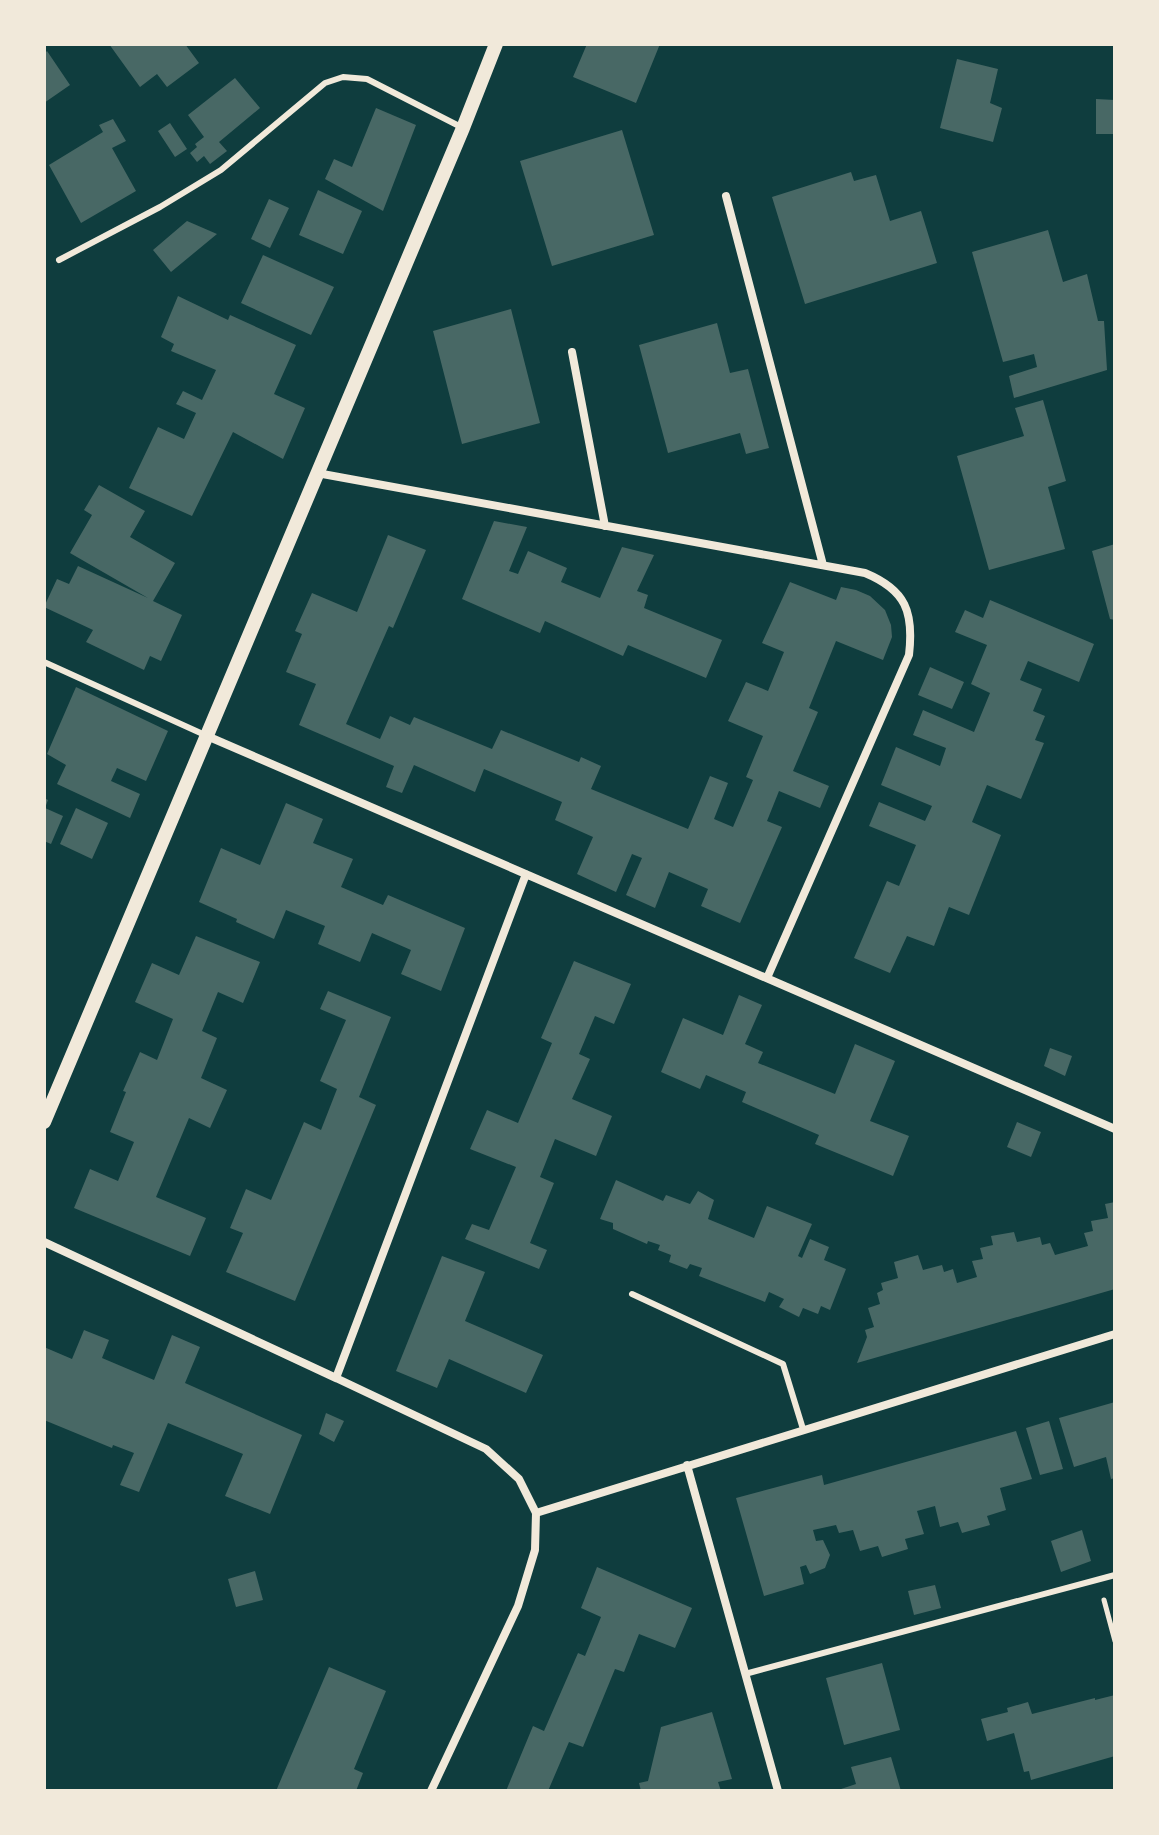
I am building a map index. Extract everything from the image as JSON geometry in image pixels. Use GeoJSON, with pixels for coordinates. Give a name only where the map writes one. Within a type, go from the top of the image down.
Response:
{"type":"FeatureCollection","features":[{"type":"Feature","properties":{"kind":"street"},"geometry":{"type":"LineString","coordinates":[[44,1122],[496,44]]}},
{"type":"Feature","properties":{"kind":"street"},"geometry":{"type":"LineString","coordinates":[[726,196],[823,565]]}},
{"type":"Feature","properties":{"kind":"street"},"geometry":{"type":"LineString","coordinates":[[572,352],[605,526]]}},
{"type":"Feature","properties":{"kind":"street"},"geometry":{"type":"LineString","coordinates":[[317,473],[865,573],[886,582],[905,602],[912,627],[909,655],[767,978]]}},
{"type":"Feature","properties":{"kind":"street"},"geometry":{"type":"LineString","coordinates":[[207,736],[1115,1129]]}},
{"type":"Feature","properties":{"kind":"street"},"geometry":{"type":"LineString","coordinates":[[336,1378],[526,874]]}},
{"type":"Feature","properties":{"kind":"street"},"geometry":{"type":"LineString","coordinates":[[44,1242],[486,1449],[519,1479],[536,1513],[535,1550],[518,1606],[431,1791]]}},
{"type":"Feature","properties":{"kind":"street"},"geometry":{"type":"LineString","coordinates":[[536,1513],[1115,1334]]}},
{"type":"Feature","properties":{"kind":"street"},"geometry":{"type":"LineString","coordinates":[[687,1465],[778,1791]]}},
{"type":"Feature","properties":{"kind":"lane"},"geometry":{"type":"LineString","coordinates":[[59,260],[160,207],[221,170],[325,83],[343,77],[367,79],[463,128]]}},
{"type":"Feature","properties":{"kind":"lane"},"geometry":{"type":"LineString","coordinates":[[44,662],[207,736]]}},
{"type":"Feature","properties":{"kind":"lane"},"geometry":{"type":"LineString","coordinates":[[632,1294],[783,1364],[803,1429]]}},
{"type":"Feature","properties":{"kind":"lane"},"geometry":{"type":"LineString","coordinates":[[745,1674],[1115,1575]]}},
{"type":"Feature","properties":{"kind":"path"},"geometry":{"type":"LineString","coordinates":[[1098,1580],[1115,1641]]}},
{"type":"Feature","properties":{"kind":"building"},"geometry":{"type":"Polygon","coordinates":[[[109,44],[185,44],[199,63],[167,87],[157,74],[140,87],[109,44]]]}},
{"type":"Feature","properties":{"kind":"building"},"geometry":{"type":"Polygon","coordinates":[[[587,44],[660,44],[636,103],[573,77],[587,44]]]}},
{"type":"Feature","properties":{"kind":"building"},"geometry":{"type":"Polygon","coordinates":[[[47,51],[70,85],[44,103],[44,54],[47,51]]]}},
{"type":"Feature","properties":{"kind":"building"},"geometry":{"type":"Polygon","coordinates":[[[957,59],[998,69],[990,103],[1002,108],[993,142],[940,128],[957,59]]]}},
{"type":"Feature","properties":{"kind":"building"},"geometry":{"type":"Polygon","coordinates":[[[235,78],[260,108],[219,142],[227,151],[210,164],[204,156],[197,162],[190,153],[204,137],[188,115],[235,78]]]}},
{"type":"Feature","properties":{"kind":"building"},"geometry":{"type":"Polygon","coordinates":[[[1096,99],[1115,100],[1115,134],[1096,134],[1096,99]]]}},
{"type":"Feature","properties":{"kind":"building"},"geometry":{"type":"Polygon","coordinates":[[[376,108],[416,125],[383,211],[325,179],[334,159],[352,167],[376,108]]]}},
{"type":"Feature","properties":{"kind":"building"},"geometry":{"type":"Polygon","coordinates":[[[113,119],[126,141],[112,148],[136,191],[81,223],[49,165],[103,132],[99,125],[113,119]]]}},
{"type":"Feature","properties":{"kind":"building"},"geometry":{"type":"Polygon","coordinates":[[[170,123],[187,149],[175,157],[158,131],[170,123]]]}},
{"type":"Feature","properties":{"kind":"building"},"geometry":{"type":"Polygon","coordinates":[[[622,130],[654,235],[552,266],[520,161],[622,130]]]}},
{"type":"Feature","properties":{"kind":"building"},"geometry":{"type":"Polygon","coordinates":[[[851,172],[854,181],[876,175],[890,221],[921,211],[937,263],[805,304],[772,197],[851,172]]]}},
{"type":"Feature","properties":{"kind":"building"},"geometry":{"type":"Polygon","coordinates":[[[318,190],[362,211],[343,254],[299,235],[318,190]]]}},
{"type":"Feature","properties":{"kind":"building"},"geometry":{"type":"Polygon","coordinates":[[[269,199],[289,208],[270,248],[251,239],[269,199]]]}},
{"type":"Feature","properties":{"kind":"building"},"geometry":{"type":"Polygon","coordinates":[[[187,221],[217,234],[171,272],[153,250],[187,221]]]}},
{"type":"Feature","properties":{"kind":"building"},"geometry":{"type":"Polygon","coordinates":[[[1048,230],[1063,282],[1087,274],[1098,321],[1104,321],[1107,370],[1014,398],[1009,376],[1037,367],[1034,354],[1003,362],[972,252],[1048,230]]]}},
{"type":"Feature","properties":{"kind":"building"},"geometry":{"type":"Polygon","coordinates":[[[263,255],[334,287],[311,335],[241,303],[263,255]]]}},
{"type":"Feature","properties":{"kind":"building"},"geometry":{"type":"Polygon","coordinates":[[[178,296],[228,320],[230,315],[296,345],[274,394],[305,408],[283,459],[233,432],[192,516],[129,488],[158,427],[184,439],[196,413],[176,404],[183,391],[202,400],[216,370],[171,351],[174,344],[161,337],[178,296]]]}},
{"type":"Feature","properties":{"kind":"building"},"geometry":{"type":"Polygon","coordinates":[[[511,309],[540,423],[462,444],[433,331],[511,309]]]}},
{"type":"Feature","properties":{"kind":"building"},"geometry":{"type":"Polygon","coordinates":[[[717,323],[730,373],[748,369],[769,448],[746,454],[740,433],[668,453],[639,345],[717,323]]]}},
{"type":"Feature","properties":{"kind":"building"},"geometry":{"type":"Polygon","coordinates":[[[1043,400],[1066,481],[1048,487],[1065,549],[989,570],[957,456],[1024,436],[1015,408],[1043,400]]]}},
{"type":"Feature","properties":{"kind":"building"},"geometry":{"type":"Polygon","coordinates":[[[99,485],[145,511],[130,537],[175,563],[153,601],[182,615],[161,661],[150,656],[144,670],[86,642],[93,630],[44,607],[57,579],[69,584],[78,566],[148,598],[70,553],[92,515],[84,510],[99,485]]]}},
{"type":"Feature","properties":{"kind":"building"},"geometry":{"type":"Polygon","coordinates":[[[494,521],[527,527],[509,571],[518,574],[528,551],[567,568],[561,582],[600,598],[622,547],[654,555],[637,591],[648,595],[644,608],[722,640],[706,678],[628,645],[623,656],[545,621],[540,633],[462,599],[494,521]]]}},
{"type":"Feature","properties":{"kind":"building"},"geometry":{"type":"Polygon","coordinates":[[[388,535],[426,550],[393,628],[389,626],[346,724],[380,739],[390,716],[410,725],[414,717],[492,749],[501,730],[579,762],[581,757],[601,766],[591,789],[688,829],[710,776],[728,783],[714,819],[733,827],[753,780],[746,777],[763,736],[728,721],[746,682],[768,691],[784,652],[762,643],[790,582],[836,600],[841,587],[856,590],[870,596],[885,610],[892,637],[883,660],[836,641],[809,708],[818,712],[793,771],[829,786],[820,808],[779,791],[767,821],[782,827],[740,923],[701,906],[708,889],[669,872],[655,908],[626,895],[642,858],[632,854],[616,892],[577,874],[593,837],[555,820],[562,802],[484,769],[475,792],[414,765],[402,793],[386,787],[394,766],[299,725],[316,684],[286,672],[302,634],[295,631],[312,593],[357,612],[388,535]]]}},
{"type":"Feature","properties":{"kind":"building"},"geometry":{"type":"Polygon","coordinates":[[[1115,544],[1115,620],[1110,619],[1092,551],[1115,544]]]}},
{"type":"Feature","properties":{"kind":"building"},"geometry":{"type":"Polygon","coordinates":[[[990,600],[1094,644],[1079,682],[1028,661],[1020,680],[1042,689],[1033,711],[1045,716],[1035,740],[1044,743],[1021,799],[987,785],[972,822],[1001,835],[969,915],[949,907],[934,946],[907,936],[890,973],[854,958],[887,881],[899,886],[916,845],[869,826],[879,802],[925,821],[932,806],[881,785],[896,747],[940,766],[946,748],[913,735],[923,710],[974,732],[990,693],[971,684],[987,645],[955,632],[965,610],[983,618],[990,600]]]}},
{"type":"Feature","properties":{"kind":"building"},"geometry":{"type":"Polygon","coordinates":[[[930,667],[964,682],[952,709],[918,695],[930,667]]]}},
{"type":"Feature","properties":{"kind":"building"},"geometry":{"type":"Polygon","coordinates":[[[76,687],[168,731],[146,781],[117,768],[111,781],[140,794],[130,818],[57,784],[66,765],[47,754],[76,687]]]}},
{"type":"Feature","properties":{"kind":"building"},"geometry":{"type":"Polygon","coordinates":[[[44,798],[48,800],[45,808],[63,816],[51,844],[44,841],[44,798]]]}},
{"type":"Feature","properties":{"kind":"building"},"geometry":{"type":"Polygon","coordinates":[[[286,803],[323,819],[313,843],[353,859],[341,887],[383,905],[388,895],[465,928],[441,991],[401,974],[411,950],[372,933],[360,962],[318,944],[325,926],[286,910],[274,939],[199,902],[221,848],[260,865],[286,803]]]}},
{"type":"Feature","properties":{"kind":"building"},"geometry":{"type":"Polygon","coordinates":[[[76,808],[108,823],[92,859],[60,844],[76,808]]]}},
{"type":"Feature","properties":{"kind":"building"},"geometry":{"type":"Polygon","coordinates":[[[196,936],[260,962],[243,1003],[218,992],[202,1031],[217,1038],[201,1078],[227,1090],[210,1128],[189,1118],[156,1197],[206,1218],[190,1256],[74,1208],[90,1169],[118,1181],[134,1142],[110,1132],[126,1092],[123,1091],[140,1052],[157,1060],[173,1019],[135,1002],[152,963],[179,975],[196,936]]]}},
{"type":"Feature","properties":{"kind":"building"},"geometry":{"type":"Polygon","coordinates":[[[574,961],[631,984],[614,1024],[595,1016],[579,1054],[590,1059],[572,1099],[612,1116],[596,1156],[555,1139],[540,1177],[554,1183],[530,1243],[547,1250],[539,1269],[465,1239],[472,1224],[489,1230],[516,1167],[470,1149],[487,1110],[518,1123],[552,1043],[541,1038],[574,961]]]}},
{"type":"Feature","properties":{"kind":"building"},"geometry":{"type":"Polygon","coordinates":[[[328,991],[391,1017],[359,1097],[376,1105],[295,1301],[226,1272],[243,1233],[230,1228],[246,1189],[271,1200],[304,1122],[321,1130],[337,1089],[320,1081],[346,1020],[320,1009],[328,991]]]}},
{"type":"Feature","properties":{"kind":"building"},"geometry":{"type":"Polygon","coordinates":[[[739,995],[762,1005],[745,1044],[763,1052],[758,1063],[835,1094],[855,1044],[895,1061],[870,1121],[909,1136],[893,1176],[815,1144],[819,1135],[742,1102],[746,1092],[706,1075],[700,1089],[661,1072],[683,1018],[723,1035],[739,995]]]}},
{"type":"Feature","properties":{"kind":"building"},"geometry":{"type":"Polygon","coordinates":[[[1050,1048],[1072,1056],[1065,1076],[1044,1066],[1050,1048]]]}},
{"type":"Feature","properties":{"kind":"building"},"geometry":{"type":"Polygon","coordinates":[[[1017,1122],[1041,1132],[1031,1157],[1007,1147],[1017,1122]]]}},
{"type":"Feature","properties":{"kind":"building"},"geometry":{"type":"Polygon","coordinates":[[[616,1180],[663,1201],[666,1195],[690,1204],[698,1191],[714,1200],[708,1219],[754,1238],[767,1206],[812,1224],[798,1256],[802,1258],[810,1239],[829,1247],[824,1260],[846,1269],[830,1310],[821,1306],[818,1314],[803,1308],[799,1317],[779,1307],[784,1299],[769,1292],[765,1302],[699,1276],[702,1268],[690,1264],[687,1269],[669,1262],[671,1255],[658,1250],[660,1245],[648,1241],[647,1244],[613,1229],[613,1223],[600,1219],[616,1180]]]}},
{"type":"Feature","properties":{"kind":"building"},"geometry":{"type":"Polygon","coordinates":[[[1115,1202],[1115,1289],[857,1363],[867,1337],[865,1330],[874,1327],[868,1308],[880,1304],[877,1293],[883,1290],[881,1283],[898,1278],[894,1262],[918,1255],[923,1270],[942,1265],[944,1272],[953,1269],[957,1283],[977,1277],[972,1261],[983,1259],[980,1248],[993,1245],[991,1236],[1014,1232],[1017,1242],[1040,1237],[1042,1245],[1050,1243],[1055,1255],[1088,1246],[1084,1233],[1093,1231],[1091,1221],[1108,1218],[1105,1204],[1115,1202]]]}},
{"type":"Feature","properties":{"kind":"building"},"geometry":{"type":"Polygon","coordinates":[[[442,1256],[485,1272],[465,1321],[543,1355],[526,1393],[449,1359],[437,1388],[396,1371],[442,1256]]]}},
{"type":"Feature","properties":{"kind":"building"},"geometry":{"type":"Polygon","coordinates":[[[84,1330],[109,1340],[102,1358],[154,1380],[172,1335],[200,1347],[185,1383],[302,1435],[270,1514],[225,1496],[243,1454],[168,1423],[139,1492],[120,1485],[134,1453],[113,1445],[112,1448],[44,1420],[44,1347],[72,1359],[84,1330]]]}},
{"type":"Feature","properties":{"kind":"building"},"geometry":{"type":"Polygon","coordinates":[[[1115,1402],[1115,1478],[1111,1479],[1106,1457],[1074,1467],[1059,1418],[1115,1402]]]}},
{"type":"Feature","properties":{"kind":"building"},"geometry":{"type":"Polygon","coordinates":[[[326,1413],[344,1421],[334,1442],[319,1434],[326,1413]]]}},
{"type":"Feature","properties":{"kind":"building"},"geometry":{"type":"Polygon","coordinates":[[[1049,1421],[1063,1469],[1040,1475],[1026,1428],[1049,1421]]]}},
{"type":"Feature","properties":{"kind":"building"},"geometry":{"type":"Polygon","coordinates":[[[1016,1431],[1032,1479],[1000,1488],[1006,1510],[987,1516],[990,1525],[962,1533],[958,1522],[940,1527],[935,1506],[917,1511],[924,1534],[905,1539],[908,1549],[882,1557],[878,1546],[860,1551],[853,1530],[839,1533],[836,1525],[813,1530],[816,1541],[823,1540],[830,1555],[825,1568],[810,1574],[806,1565],[800,1567],[804,1584],[764,1596],[736,1498],[822,1475],[824,1485],[1016,1431]]]}},
{"type":"Feature","properties":{"kind":"building"},"geometry":{"type":"Polygon","coordinates":[[[1082,1530],[1091,1561],[1061,1572],[1051,1541],[1082,1530]]]}},
{"type":"Feature","properties":{"kind":"building"},"geometry":{"type":"Polygon","coordinates":[[[597,1567],[692,1608],[675,1648],[639,1634],[624,1672],[615,1669],[583,1747],[569,1742],[548,1791],[506,1791],[533,1726],[544,1731],[578,1653],[585,1656],[601,1617],[581,1608],[597,1567]]]}},
{"type":"Feature","properties":{"kind":"building"},"geometry":{"type":"Polygon","coordinates":[[[255,1571],[263,1600],[236,1607],[228,1579],[255,1571]]]}},
{"type":"Feature","properties":{"kind":"building"},"geometry":{"type":"Polygon","coordinates":[[[935,1585],[941,1608],[914,1615],[908,1591],[935,1585]]]}},
{"type":"Feature","properties":{"kind":"building"},"geometry":{"type":"Polygon","coordinates":[[[882,1663],[900,1730],[844,1745],[826,1678],[882,1663]]]}},
{"type":"Feature","properties":{"kind":"building"},"geometry":{"type":"Polygon","coordinates":[[[329,1667],[386,1691],[354,1769],[363,1773],[356,1791],[276,1791],[329,1667]]]}},
{"type":"Feature","properties":{"kind":"building"},"geometry":{"type":"Polygon","coordinates":[[[1115,1695],[1115,1756],[1031,1780],[1029,1771],[1024,1772],[1014,1733],[987,1741],[981,1719],[1008,1712],[1007,1708],[1028,1702],[1032,1714],[1115,1695]]]}},
{"type":"Feature","properties":{"kind":"building"},"geometry":{"type":"Polygon","coordinates":[[[712,1712],[732,1779],[718,1782],[721,1791],[641,1791],[639,1783],[648,1781],[661,1727],[712,1712]]]}},
{"type":"Feature","properties":{"kind":"building"},"geometry":{"type":"Polygon","coordinates":[[[891,1757],[901,1791],[835,1791],[856,1784],[851,1767],[891,1757]]]}}]}
